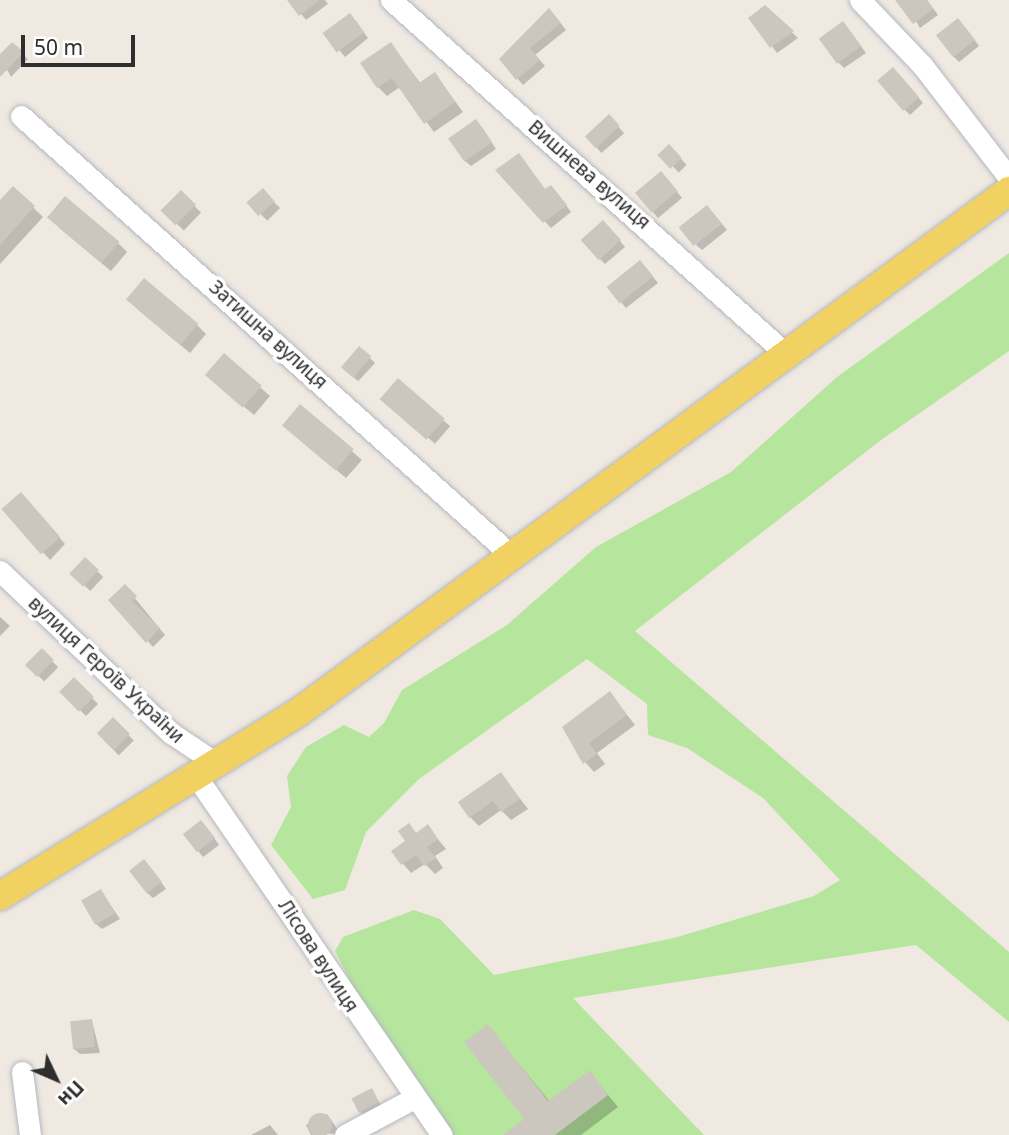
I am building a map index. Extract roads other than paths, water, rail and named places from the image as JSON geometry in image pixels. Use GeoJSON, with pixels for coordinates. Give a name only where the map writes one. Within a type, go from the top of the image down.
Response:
{"type":"FeatureCollection","features":[{"type":"Feature","properties":{"kind":"main road"},"geometry":{"type":"LineString","coordinates":[[0,896],[299,712],[1009,191]]}},
{"type":"Feature","properties":{"kind":"street","name":"Вишнева вулиця"},"geometry":{"type":"LineString","coordinates":[[391,0],[785,353]]}},
{"type":"Feature","properties":{"kind":"street"},"geometry":{"type":"LineString","coordinates":[[860,0],[922,65],[1009,178]]}},
{"type":"Feature","properties":{"kind":"street","name":"Затишна вулиця"},"geometry":{"type":"LineString","coordinates":[[21,116],[512,556]]}},
{"type":"Feature","properties":{"kind":"street","name":"вулиця Героїв України"},"geometry":{"type":"LineString","coordinates":[[0,571],[206,770]]}},
{"type":"Feature","properties":{"kind":"street","name":"Лісова вулиця"},"geometry":{"type":"LineString","coordinates":[[206,770],[414,1098],[442,1135]]}},
{"type":"Feature","properties":{"kind":"street"},"geometry":{"type":"LineString","coordinates":[[22,1072],[30,1135]]}},
{"type":"Feature","properties":{"kind":"street"},"geometry":{"type":"LineString","coordinates":[[345,1135],[414,1098]]}}]}
